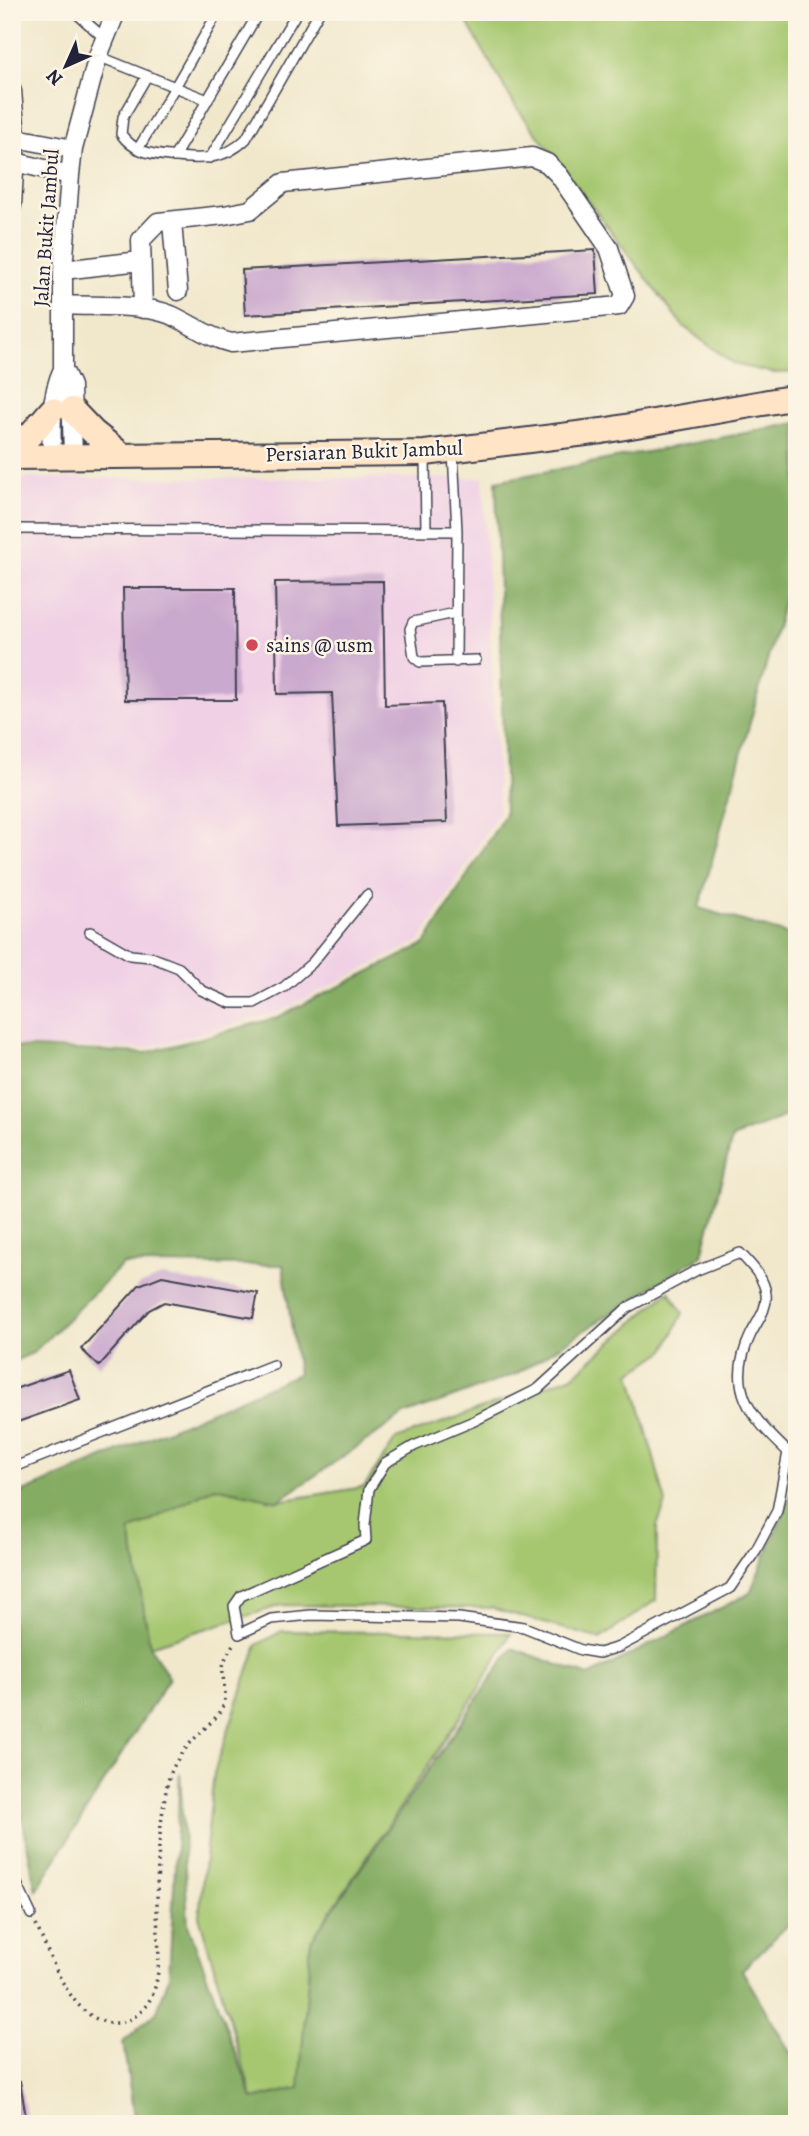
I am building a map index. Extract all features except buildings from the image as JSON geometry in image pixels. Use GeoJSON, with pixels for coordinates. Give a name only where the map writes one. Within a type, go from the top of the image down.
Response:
{"type":"FeatureCollection","features":[{"type":"Feature","properties":{"kind":"street","name":"Jalan Bukit Jambul"},"geometry":{"type":"LineString","coordinates":[[63,457],[62,410],[56,385],[63,369],[62,270],[73,149],[97,56],[116,12]]}},
{"type":"Feature","properties":{"kind":"street"},"geometry":{"type":"LineString","coordinates":[[12,91],[16,138],[12,205]]}},
{"type":"Feature","properties":{"kind":"street"},"geometry":{"type":"LineString","coordinates":[[16,138],[73,149]]}},
{"type":"Feature","properties":{"kind":"street"},"geometry":{"type":"LineString","coordinates":[[63,305],[143,309],[170,314],[212,338],[231,343],[619,306],[625,296],[609,248],[559,175],[547,163],[531,157],[283,183],[250,210],[158,222],[141,240],[143,309]]}},
{"type":"Feature","properties":{"kind":"street"},"geometry":{"type":"LineString","coordinates":[[15,162],[70,175]]}},
{"type":"Feature","properties":{"kind":"street"},"geometry":{"type":"LineString","coordinates":[[172,222],[178,291]]}},
{"type":"Feature","properties":{"kind":"street"},"geometry":{"type":"LineString","coordinates":[[62,270],[140,261]]}},
{"type":"Feature","properties":{"kind":"street","name":"Persiaran Bukit Jambul"},"geometry":{"type":"LineString","coordinates":[[12,457],[425,453],[602,430],[797,397]]}},
{"type":"Feature","properties":{"kind":"street"},"geometry":{"type":"LineString","coordinates":[[12,447],[62,410],[123,456]]}},
{"type":"Feature","properties":{"kind":"lane"},"geometry":{"type":"LineString","coordinates":[[75,12],[104,38]]}},
{"type":"Feature","properties":{"kind":"lane"},"geometry":{"type":"LineString","coordinates":[[138,149],[218,12]]}},
{"type":"Feature","properties":{"kind":"lane"},"geometry":{"type":"LineString","coordinates":[[174,157],[259,12]]}},
{"type":"Feature","properties":{"kind":"lane"},"geometry":{"type":"LineString","coordinates":[[210,158],[297,12]]}},
{"type":"Feature","properties":{"kind":"lane"},"geometry":{"type":"LineString","coordinates":[[147,76],[123,117],[121,134],[128,145],[147,153],[198,160],[236,149],[246,139],[319,12]]}},
{"type":"Feature","properties":{"kind":"lane"},"geometry":{"type":"LineString","coordinates":[[97,56],[208,100]]}},
{"type":"Feature","properties":{"kind":"lane"},"geometry":{"type":"LineString","coordinates":[[453,450],[457,531],[456,662]]}},
{"type":"Feature","properties":{"kind":"lane"},"geometry":{"type":"LineString","coordinates":[[425,453],[426,531]]}},
{"type":"Feature","properties":{"kind":"lane"},"geometry":{"type":"LineString","coordinates":[[12,530],[457,531]]}},
{"type":"Feature","properties":{"kind":"lane"},"geometry":{"type":"LineString","coordinates":[[455,613],[413,622],[410,629],[414,657],[420,662],[476,660]]}},
{"type":"Feature","properties":{"kind":"lane"},"geometry":{"type":"LineString","coordinates":[[90,932],[130,955],[151,957],[179,968],[201,990],[230,1003],[254,1003],[284,987],[312,964],[367,895]]}},
{"type":"Feature","properties":{"kind":"lane"},"geometry":{"type":"LineString","coordinates":[[788,1452],[760,1425],[741,1391],[743,1357],[749,1337],[766,1303],[766,1293],[760,1276],[740,1253],[697,1270],[627,1308],[538,1389],[385,1462],[369,1489],[366,1539],[242,1596],[234,1606],[239,1634],[271,1619],[312,1615],[459,1618],[524,1628],[581,1650],[598,1653],[619,1647],[730,1588],[777,1511],[788,1452],[797,1443]]}},
{"type":"Feature","properties":{"kind":"lane"},"geometry":{"type":"LineString","coordinates":[[12,1468],[273,1365]]}},
{"type":"Feature","properties":{"kind":"lane"},"geometry":{"type":"LineString","coordinates":[[12,1873],[31,1914]]}},
{"type":"Feature","properties":{"kind":"path"},"geometry":{"type":"LineString","coordinates":[[31,1914],[71,1999],[93,2018],[106,2023],[134,2020],[148,2003],[155,1988],[158,1961],[159,1838],[168,1782],[183,1751],[217,1716],[224,1704],[223,1666],[239,1634]]}},
{"type":"Feature","properties":{"kind":"shaded area","name":"sains @ usm"},"geometry":{"type":"Polygon","coordinates":[[[12,478],[483,478],[499,812],[420,941],[277,1013],[142,1049],[12,1046],[12,478]]]}},
{"type":"Feature","properties":{"kind":"green space"},"geometry":{"type":"Polygon","coordinates":[[[461,12],[797,12],[797,372],[773,373],[734,364],[683,326],[514,104],[461,12]]]}},
{"type":"Feature","properties":{"kind":"green space"},"geometry":{"type":"Polygon","coordinates":[[[797,423],[797,552],[699,908],[797,937],[797,1111],[732,1138],[702,1255],[516,1374],[404,1415],[278,1501],[215,1487],[130,1531],[150,1646],[169,1678],[36,1891],[12,1763],[12,1497],[298,1374],[283,1265],[123,1264],[33,1353],[12,1362],[12,1047],[145,1053],[276,1018],[425,944],[505,814],[496,481],[797,423]]]}},
{"type":"Feature","properties":{"kind":"green space"},"geometry":{"type":"Polygon","coordinates":[[[669,1291],[683,1313],[665,1350],[631,1373],[666,1503],[657,1526],[656,1600],[600,1639],[491,1608],[282,1605],[150,1646],[130,1531],[215,1487],[278,1501],[364,1487],[396,1439],[573,1376],[669,1291]]]}},
{"type":"Feature","properties":{"kind":"green space"},"geometry":{"type":"Polygon","coordinates":[[[797,1480],[797,1916],[742,1970],[797,2064],[797,2124],[135,2124],[123,2042],[157,2011],[169,1977],[180,1774],[188,1925],[253,2099],[299,2088],[311,1941],[512,1648],[589,1676],[750,1593],[797,1480]]]}},
{"type":"Feature","properties":{"kind":"green space"},"geometry":{"type":"Polygon","coordinates":[[[282,1631],[511,1633],[480,1687],[311,1941],[300,2088],[253,2099],[199,1916],[214,1773],[257,1645],[282,1631]]]}},
{"type":"Feature","properties":{"kind":"place","name":"sains @ usm"},"geometry":{"type":"Point","coordinates":[252,645]}}]}
